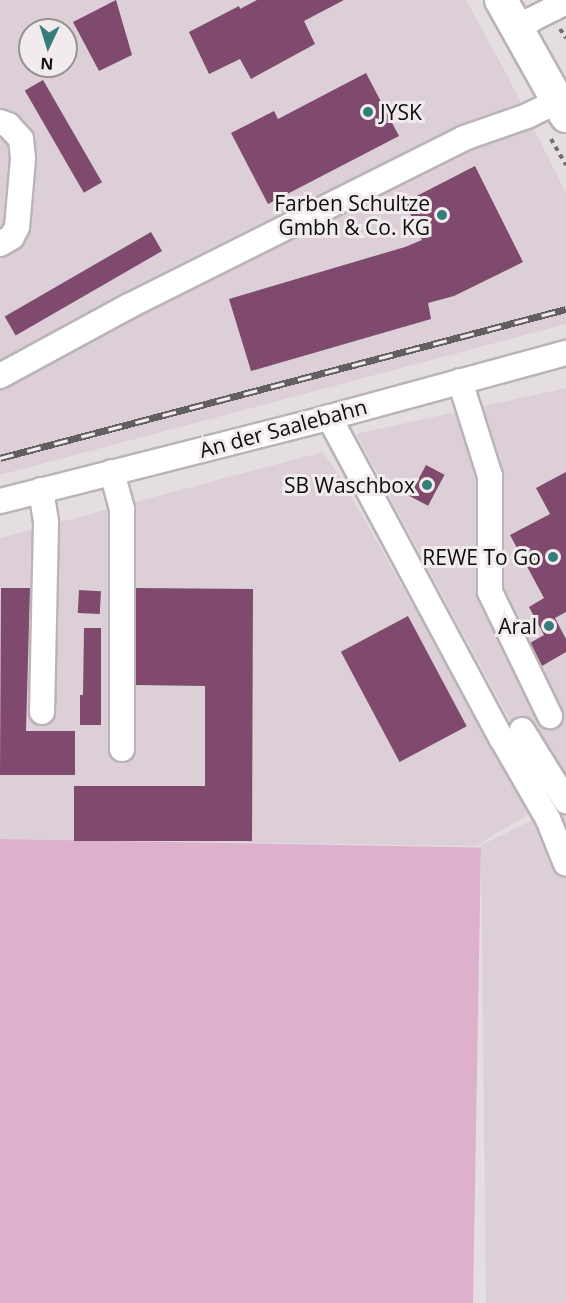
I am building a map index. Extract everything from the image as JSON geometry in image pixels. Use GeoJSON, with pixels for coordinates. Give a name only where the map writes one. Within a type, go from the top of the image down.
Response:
{"type":"FeatureCollection","features":[{"type":"Feature","properties":{"kind":"main road"},"geometry":{"type":"LineString","coordinates":[[501,0],[562,108]]}},
{"type":"Feature","properties":{"kind":"street"},"geometry":{"type":"LineString","coordinates":[[517,27],[566,2]]}},
{"type":"Feature","properties":{"kind":"street"},"geometry":{"type":"LineString","coordinates":[[0,376],[129,306],[464,138],[526,116],[562,108]]}},
{"type":"Feature","properties":{"kind":"street"},"geometry":{"type":"LineString","coordinates":[[0,122],[8,125],[21,139],[23,159],[18,227],[12,237],[0,244]]}},
{"type":"Feature","properties":{"kind":"street","name":"An der Saalebahn"},"geometry":{"type":"LineString","coordinates":[[0,501],[329,417],[566,352]]}},
{"type":"Feature","properties":{"kind":"street"},"geometry":{"type":"LineString","coordinates":[[460,381],[490,476],[489,592],[558,712],[512,734]]}},
{"type":"Feature","properties":{"kind":"street"},"geometry":{"type":"LineString","coordinates":[[329,417],[512,734],[566,864]]}},
{"type":"Feature","properties":{"kind":"street"},"geometry":{"type":"LineString","coordinates":[[112,472],[122,509],[122,749]]}},
{"type":"Feature","properties":{"kind":"street"},"geometry":{"type":"LineString","coordinates":[[41,490],[46,523],[42,712]]}},
{"type":"Feature","properties":{"kind":"street"},"geometry":{"type":"LineString","coordinates":[[512,734],[566,801]]}},
{"type":"Feature","properties":{"kind":"shaded area"},"geometry":{"type":"Polygon","coordinates":[[[0,0],[466,0],[508,77],[566,193],[566,324],[0,475],[0,0]]]}},
{"type":"Feature","properties":{"kind":"shaded area"},"geometry":{"type":"Polygon","coordinates":[[[566,388],[566,1303],[486,1303],[481,845],[557,808],[356,434],[566,388]]]}},
{"type":"Feature","properties":{"kind":"shaded area"},"geometry":{"type":"Polygon","coordinates":[[[323,452],[343,482],[531,813],[476,846],[0,839],[0,538],[323,452]]]}},
{"type":"Feature","properties":{"kind":"shaded area"},"geometry":{"type":"Polygon","coordinates":[[[0,839],[481,847],[473,1303],[0,1303],[0,839]]]}},
{"type":"Feature","properties":{"kind":"building"},"geometry":{"type":"Polygon","coordinates":[[[116,0],[132,55],[99,71],[78,31],[78,19],[116,0]]]}},
{"type":"Feature","properties":{"kind":"building"},"geometry":{"type":"Polygon","coordinates":[[[257,0],[344,0],[304,21],[315,44],[251,79],[240,59],[209,74],[189,32],[239,6],[240,9],[257,0]]]}},
{"type":"Feature","properties":{"kind":"building"},"geometry":{"type":"Polygon","coordinates":[[[366,73],[399,136],[268,204],[231,133],[274,111],[278,119],[366,73]]]}},
{"type":"Feature","properties":{"kind":"building"},"geometry":{"type":"Polygon","coordinates":[[[43,80],[102,182],[84,193],[25,90],[43,80]]]}},
{"type":"Feature","properties":{"kind":"building"},"geometry":{"type":"Polygon","coordinates":[[[475,166],[523,262],[454,296],[428,303],[431,319],[251,371],[229,299],[422,240],[405,202],[475,166]]]}},
{"type":"Feature","properties":{"kind":"building"},"geometry":{"type":"Polygon","coordinates":[[[151,232],[162,251],[16,336],[5,316],[151,232]]]}},
{"type":"Feature","properties":{"kind":"building","name":"SB Waschbox"},"geometry":{"type":"Polygon","coordinates":[[[426,465],[445,475],[428,506],[410,496],[426,465]]]}},
{"type":"Feature","properties":{"kind":"building"},"geometry":{"type":"Polygon","coordinates":[[[566,472],[566,612],[555,618],[566,639],[566,652],[542,666],[530,643],[544,635],[529,607],[544,598],[510,535],[550,514],[536,488],[566,472]]]}},
{"type":"Feature","properties":{"kind":"building"},"geometry":{"type":"Polygon","coordinates":[[[1,588],[30,588],[26,731],[75,731],[75,775],[0,775],[1,588]]]}},
{"type":"Feature","properties":{"kind":"building"},"geometry":{"type":"Polygon","coordinates":[[[136,588],[253,589],[252,841],[74,841],[74,786],[205,786],[205,686],[136,685],[136,588]]]}},
{"type":"Feature","properties":{"kind":"building"},"geometry":{"type":"Polygon","coordinates":[[[79,590],[101,591],[100,614],[78,613],[79,590]]]}},
{"type":"Feature","properties":{"kind":"building"},"geometry":{"type":"Polygon","coordinates":[[[408,616],[467,726],[400,762],[341,652],[408,616]]]}},
{"type":"Feature","properties":{"kind":"building"},"geometry":{"type":"Polygon","coordinates":[[[84,628],[101,628],[101,725],[80,725],[84,628]]]}},
{"type":"Feature","properties":{"kind":"railway"},"geometry":{"type":"LineString","coordinates":[[0,458],[566,309]]}},
{"type":"Feature","properties":{"kind":"place","name":"JYSK"},"geometry":{"type":"Point","coordinates":[368,112]}},
{"type":"Feature","properties":{"kind":"place","name":"Farben Schultze Gmbh & Co. KG"},"geometry":{"type":"Point","coordinates":[442,215]}},
{"type":"Feature","properties":{"kind":"place","name":"SB Waschbox"},"geometry":{"type":"Point","coordinates":[427,485]}},
{"type":"Feature","properties":{"kind":"place","name":"REWE To Go"},"geometry":{"type":"Point","coordinates":[553,557]}},
{"type":"Feature","properties":{"kind":"place","name":"Aral"},"geometry":{"type":"Point","coordinates":[549,626]}}]}
